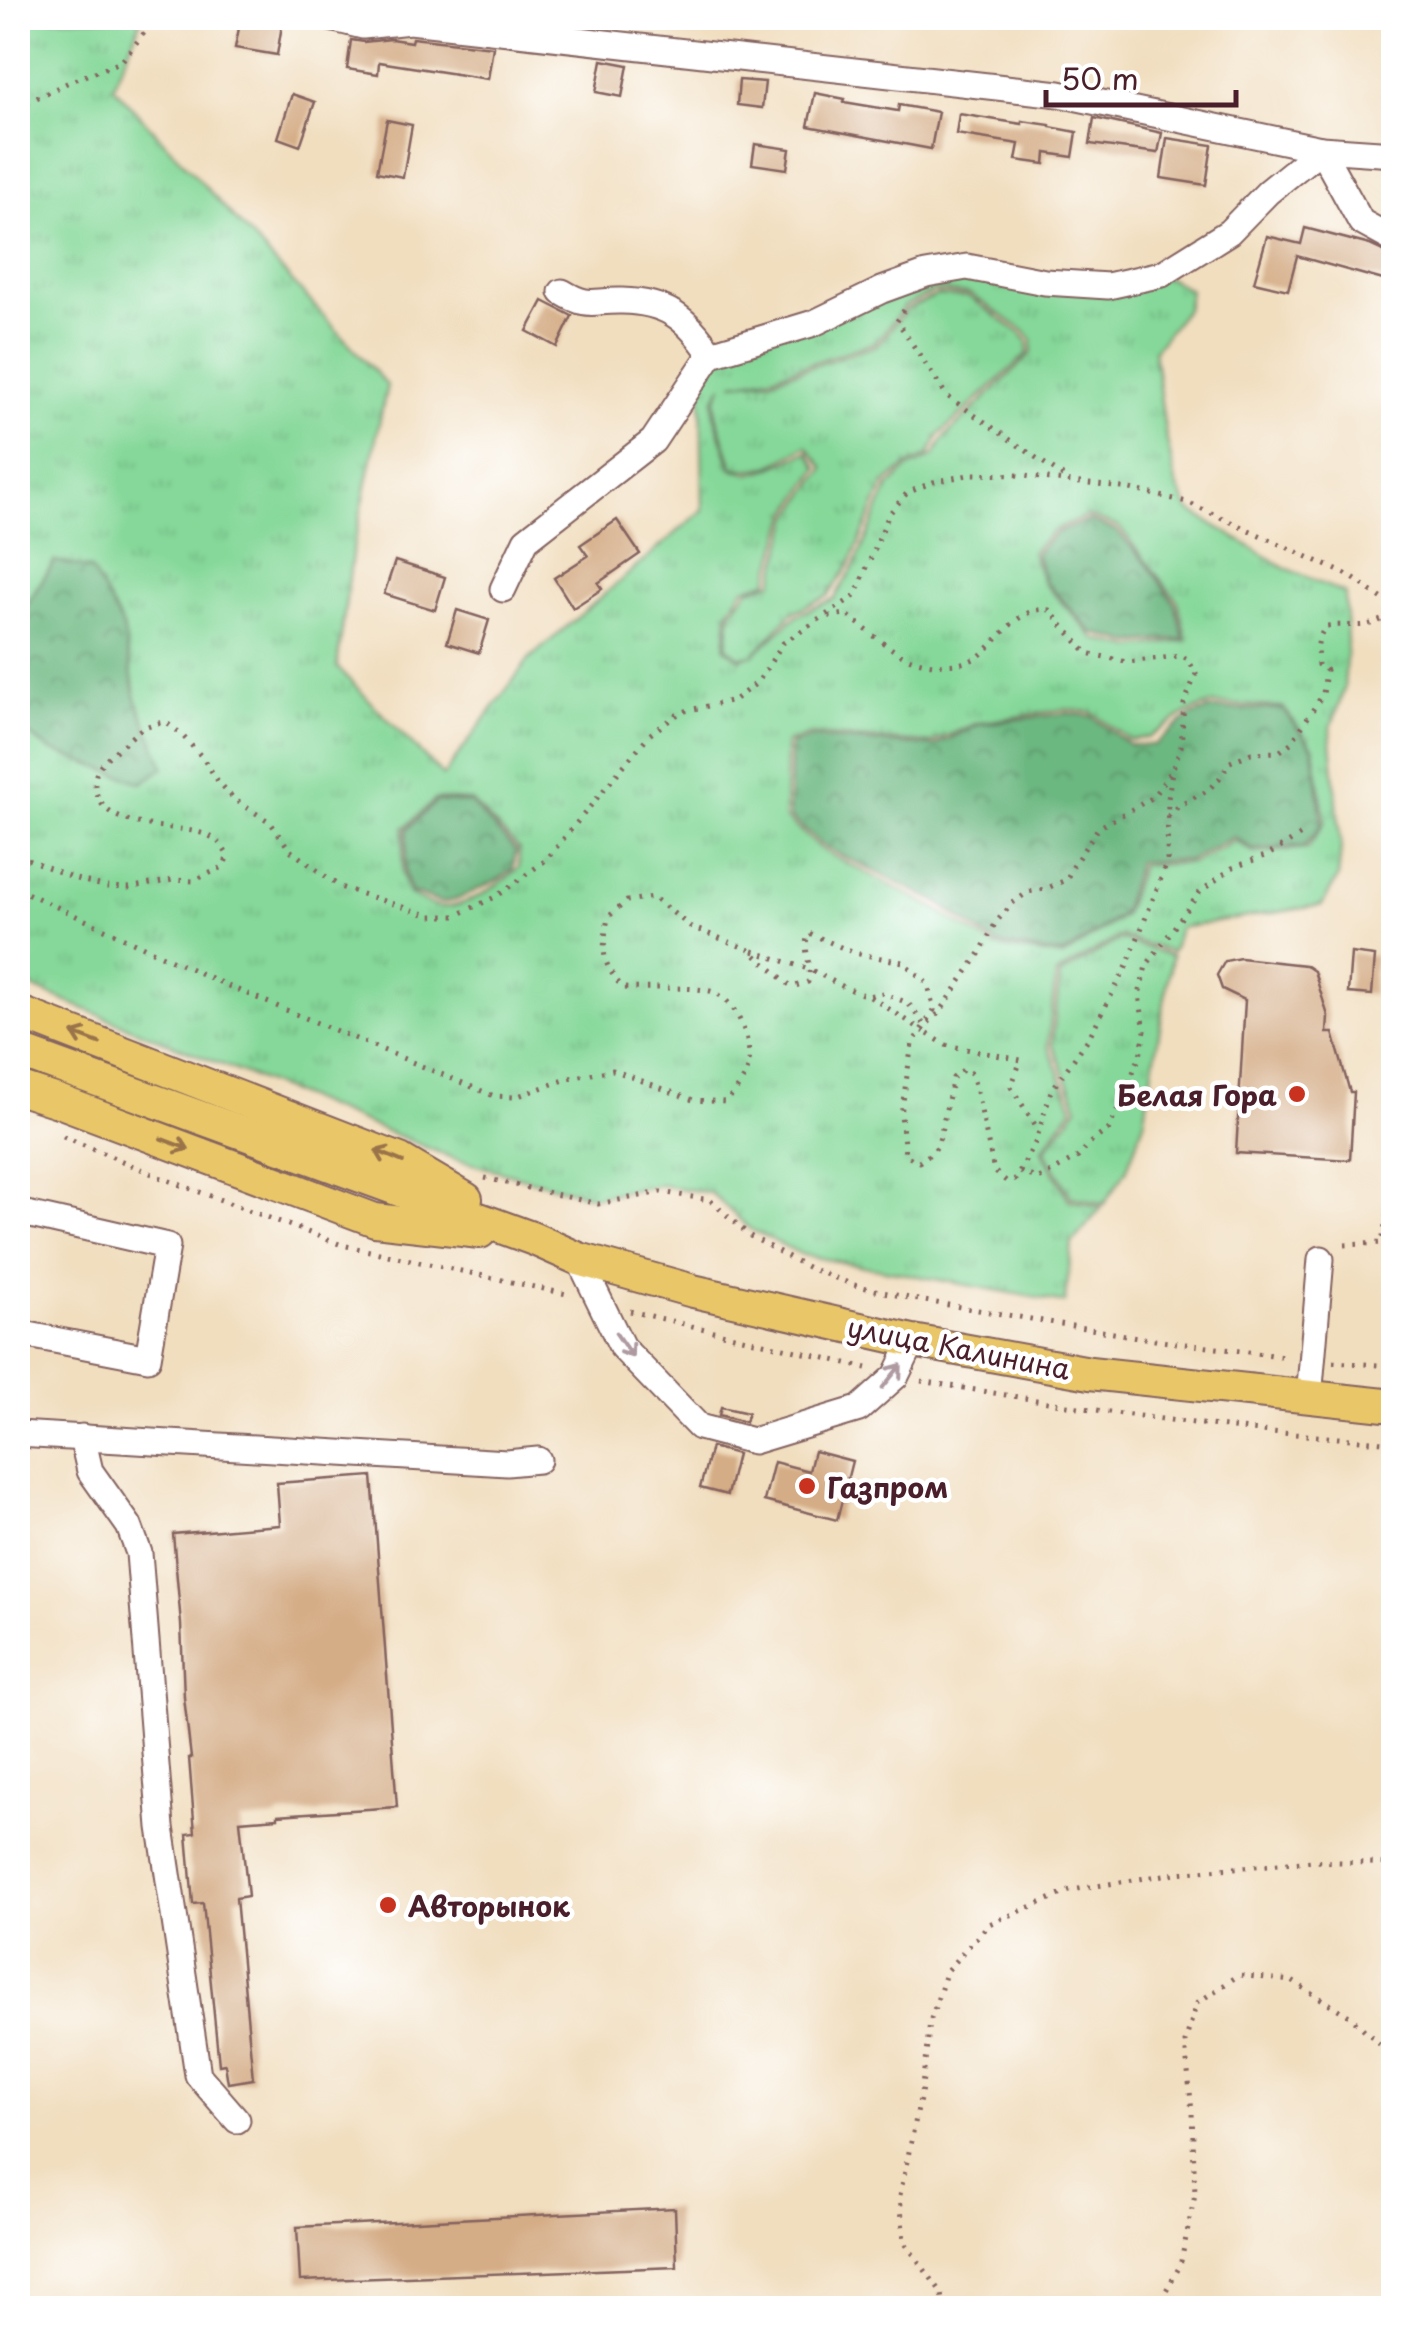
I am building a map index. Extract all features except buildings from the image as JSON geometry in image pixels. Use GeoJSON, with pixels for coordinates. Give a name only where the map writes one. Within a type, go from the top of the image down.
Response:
{"type":"FeatureCollection","features":[{"type":"Feature","properties":{"kind":"main road"},"geometry":{"type":"LineString","coordinates":[[18,1012],[400,1160],[534,1239]]}},
{"type":"Feature","properties":{"kind":"main road"},"geometry":{"type":"LineString","coordinates":[[18,1051],[534,1239]]}},
{"type":"Feature","properties":{"kind":"main road"},"geometry":{"type":"LineString","coordinates":[[18,1088],[375,1220],[534,1239]]}},
{"type":"Feature","properties":{"kind":"main road","name":"улица Калинина"},"geometry":{"type":"LineString","coordinates":[[534,1239],[579,1259],[693,1291],[913,1341],[1090,1373],[1394,1406]]}},
{"type":"Feature","properties":{"kind":"street"},"geometry":{"type":"LineString","coordinates":[[330,18],[363,26],[410,21],[1058,94],[1321,149],[1394,154]]}},
{"type":"Feature","properties":{"kind":"street"},"geometry":{"type":"LineString","coordinates":[[1321,149],[1361,222],[1394,240]]}},
{"type":"Feature","properties":{"kind":"street"},"geometry":{"type":"LineString","coordinates":[[503,589],[526,540],[652,441],[710,354],[814,323],[926,274],[967,268],[1045,282],[1108,286],[1162,274],[1229,232],[1268,192],[1321,149]]}},
{"type":"Feature","properties":{"kind":"street"},"geometry":{"type":"LineString","coordinates":[[562,292],[581,303],[624,300],[663,306],[695,330],[710,354]]}},
{"type":"Feature","properties":{"kind":"street"},"geometry":{"type":"LineString","coordinates":[[18,1212],[168,1246],[148,1358],[18,1333]]}},
{"type":"Feature","properties":{"kind":"street"},"geometry":{"type":"LineString","coordinates":[[579,1259],[622,1347],[699,1428],[753,1442],[860,1409],[896,1376],[913,1341]]}},
{"type":"Feature","properties":{"kind":"street"},"geometry":{"type":"LineString","coordinates":[[1310,1398],[1321,1259]]}},
{"type":"Feature","properties":{"kind":"street"},"geometry":{"type":"LineString","coordinates":[[18,1434],[507,1463],[538,1460]]}},
{"type":"Feature","properties":{"kind":"street"},"geometry":{"type":"LineString","coordinates":[[82,1437],[90,1472],[129,1526],[139,1553],[161,1827],[198,2076],[237,2120]]}},
{"type":"Feature","properties":{"kind":"path"},"geometry":{"type":"LineString","coordinates":[[18,108],[71,81],[121,62],[156,18]]}},
{"type":"Feature","properties":{"kind":"path"},"geometry":{"type":"LineString","coordinates":[[926,274],[897,321],[947,396],[1070,481]]}},
{"type":"Feature","properties":{"kind":"path"},"geometry":{"type":"LineString","coordinates":[[18,474],[26,486],[18,507]]}},
{"type":"Feature","properties":{"kind":"path"},"geometry":{"type":"LineString","coordinates":[[18,855],[76,880],[108,887],[193,881],[223,867],[228,856],[220,842],[182,828],[116,817],[96,792],[94,778],[103,760],[136,731],[165,722],[191,745],[234,800],[270,822],[290,850],[340,886],[432,916],[455,916],[497,896],[546,860],[649,735],[680,712],[734,700],[758,682],[783,643],[855,596],[889,514],[907,493],[933,482],[973,474],[1070,481],[1187,502],[1350,576],[1394,610],[1376,624],[1327,626],[1316,646],[1318,664],[1326,670],[1323,694],[1292,742],[1279,752],[1251,752],[1230,762],[1207,791],[1168,816]]}},
{"type":"Feature","properties":{"kind":"path"},"geometry":{"type":"LineString","coordinates":[[750,950],[792,987],[808,982],[811,970],[804,941],[808,933],[854,953],[903,962],[928,984],[934,1010],[912,1044],[902,1114],[905,1155],[919,1162],[938,1145],[953,1078],[964,1070],[971,1073],[976,1086],[994,1172],[1006,1181],[1014,1180],[1039,1131],[1051,1091],[1088,1039],[1126,968],[1167,864],[1172,772],[1181,747],[1184,704],[1196,674],[1188,659],[1180,656],[1126,662],[1087,654],[1049,610],[1041,609],[1019,618],[976,659],[938,666],[908,658],[846,614],[824,618]]}},
{"type":"Feature","properties":{"kind":"path"},"geometry":{"type":"LineString","coordinates":[[925,1026],[940,1012],[996,922],[1014,902],[1028,892],[1066,880],[1098,828],[1152,798],[1172,772]]}},
{"type":"Feature","properties":{"kind":"path"},"geometry":{"type":"LineString","coordinates":[[1020,1172],[1039,1179],[1078,1157],[1109,1129],[1140,1056],[1144,1030],[1139,996],[1146,966],[1200,892],[1232,868],[1268,855],[1306,832]]}},
{"type":"Feature","properties":{"kind":"path"},"geometry":{"type":"LineString","coordinates":[[18,888],[228,986],[494,1096],[515,1097],[570,1078],[613,1070],[693,1100],[726,1102],[739,1088],[749,1064],[747,1038],[723,996],[708,991],[623,988],[602,952],[608,917],[628,901],[653,897],[691,927],[811,970],[867,996],[946,1046],[1021,1060],[1011,1087],[1039,1131]]}},
{"type":"Feature","properties":{"kind":"path"},"geometry":{"type":"LineString","coordinates":[[867,996],[883,994],[908,1003],[925,1026]]}},
{"type":"Feature","properties":{"kind":"path"},"geometry":{"type":"LineString","coordinates":[[1345,1245],[1382,1243],[1394,1170]]}},
{"type":"Feature","properties":{"kind":"path"},"geometry":{"type":"LineString","coordinates":[[469,1174],[598,1204],[661,1192],[710,1200],[750,1236],[809,1268],[854,1286],[1161,1342],[1394,1366]]}},
{"type":"Feature","properties":{"kind":"path"},"geometry":{"type":"LineString","coordinates":[[944,2308],[942,2293],[904,2242],[900,2195],[921,2094],[930,2022],[948,1970],[989,1924],[1072,1890],[1176,1873],[1313,1861],[1394,1864]]}},
{"type":"Feature","properties":{"kind":"path"},"geometry":{"type":"LineString","coordinates":[[1156,2308],[1180,2266],[1195,2195],[1185,2042],[1197,2003],[1239,1976],[1292,1982],[1351,2017],[1394,2058]]}},
{"type":"Feature","properties":{"kind":"green space"},"geometry":{"type":"Polygon","coordinates":[[[18,18],[142,18],[113,86],[387,385],[352,555],[337,667],[443,776],[529,659],[703,510],[701,387],[717,357],[928,276],[1169,278],[1190,290],[1186,309],[1154,350],[1176,483],[1189,510],[1286,568],[1345,594],[1344,689],[1330,730],[1341,847],[1338,877],[1322,905],[1179,928],[1172,952],[1120,936],[1056,974],[1048,1045],[1073,1107],[1042,1150],[1069,1200],[1102,1207],[1072,1243],[1065,1303],[803,1255],[750,1229],[711,1193],[659,1185],[594,1197],[455,1159],[18,982],[18,727],[50,750],[163,767],[136,699],[123,627],[54,562],[18,618],[18,18]],[[935,291],[905,306],[876,342],[769,377],[733,383],[770,380],[878,345],[907,309],[937,295],[969,297],[1020,333],[1028,342],[1028,353],[939,435],[929,455],[905,467],[884,485],[849,566],[828,596],[793,612],[752,656],[797,615],[834,599],[854,567],[888,488],[907,469],[934,456],[944,438],[1032,353],[1032,340],[1023,330],[970,294],[935,291]],[[723,385],[714,399],[714,415],[731,468],[749,474],[808,452],[818,468],[788,514],[768,581],[744,588],[728,612],[725,648],[740,659],[751,655],[740,657],[727,647],[731,613],[749,589],[773,582],[791,516],[824,468],[807,446],[763,468],[733,467],[716,414],[716,399],[723,385]],[[1087,516],[1053,531],[1032,552],[1044,583],[1095,639],[1132,648],[1187,641],[1178,601],[1119,527],[1087,516]],[[1211,704],[1189,712],[1149,737],[1130,740],[1091,712],[1065,709],[977,723],[931,743],[810,735],[786,743],[785,818],[824,851],[935,908],[996,947],[1063,957],[1124,915],[1141,865],[1193,863],[1235,841],[1255,853],[1308,848],[1325,822],[1314,748],[1283,707],[1211,704]],[[436,799],[404,828],[402,874],[409,894],[435,906],[449,907],[482,894],[512,873],[519,867],[519,849],[471,801],[436,799]]]}},
{"type":"Feature","properties":{"kind":"green space"},"geometry":{"type":"Polygon","coordinates":[[[1088,520],[1117,531],[1147,564],[1175,603],[1184,639],[1131,643],[1093,633],[1045,581],[1036,553],[1056,533],[1088,520]]]}},
{"type":"Feature","properties":{"kind":"green space"},"geometry":{"type":"Polygon","coordinates":[[[55,561],[91,569],[123,627],[136,699],[164,767],[142,783],[50,750],[18,727],[18,618],[55,561]]]}},
{"type":"Feature","properties":{"kind":"green space"},"geometry":{"type":"Polygon","coordinates":[[[1211,709],[1282,709],[1313,748],[1322,824],[1305,846],[1254,850],[1234,837],[1191,860],[1138,862],[1122,914],[1063,955],[997,944],[937,902],[826,848],[789,817],[790,745],[811,738],[934,746],[980,724],[1067,713],[1091,716],[1130,745],[1154,745],[1190,716],[1211,709]]]}},
{"type":"Feature","properties":{"kind":"green space"},"geometry":{"type":"Polygon","coordinates":[[[437,801],[470,803],[516,851],[513,868],[501,878],[441,903],[411,892],[405,874],[407,829],[437,801]]]}},
{"type":"Feature","properties":{"kind":"green space"},"geometry":{"type":"Polygon","coordinates":[[[1120,939],[1172,956],[1144,1122],[1126,1171],[1104,1204],[1071,1197],[1045,1150],[1078,1107],[1052,1043],[1060,975],[1120,939]]]}},
{"type":"Feature","properties":{"kind":"place","name":"Белая Гора"},"geometry":{"type":"Point","coordinates":[1297,1094]}},
{"type":"Feature","properties":{"kind":"place","name":"Газпром"},"geometry":{"type":"Point","coordinates":[807,1486]}},
{"type":"Feature","properties":{"kind":"place","name":"Авторынок"},"geometry":{"type":"Point","coordinates":[388,1905]}}]}
